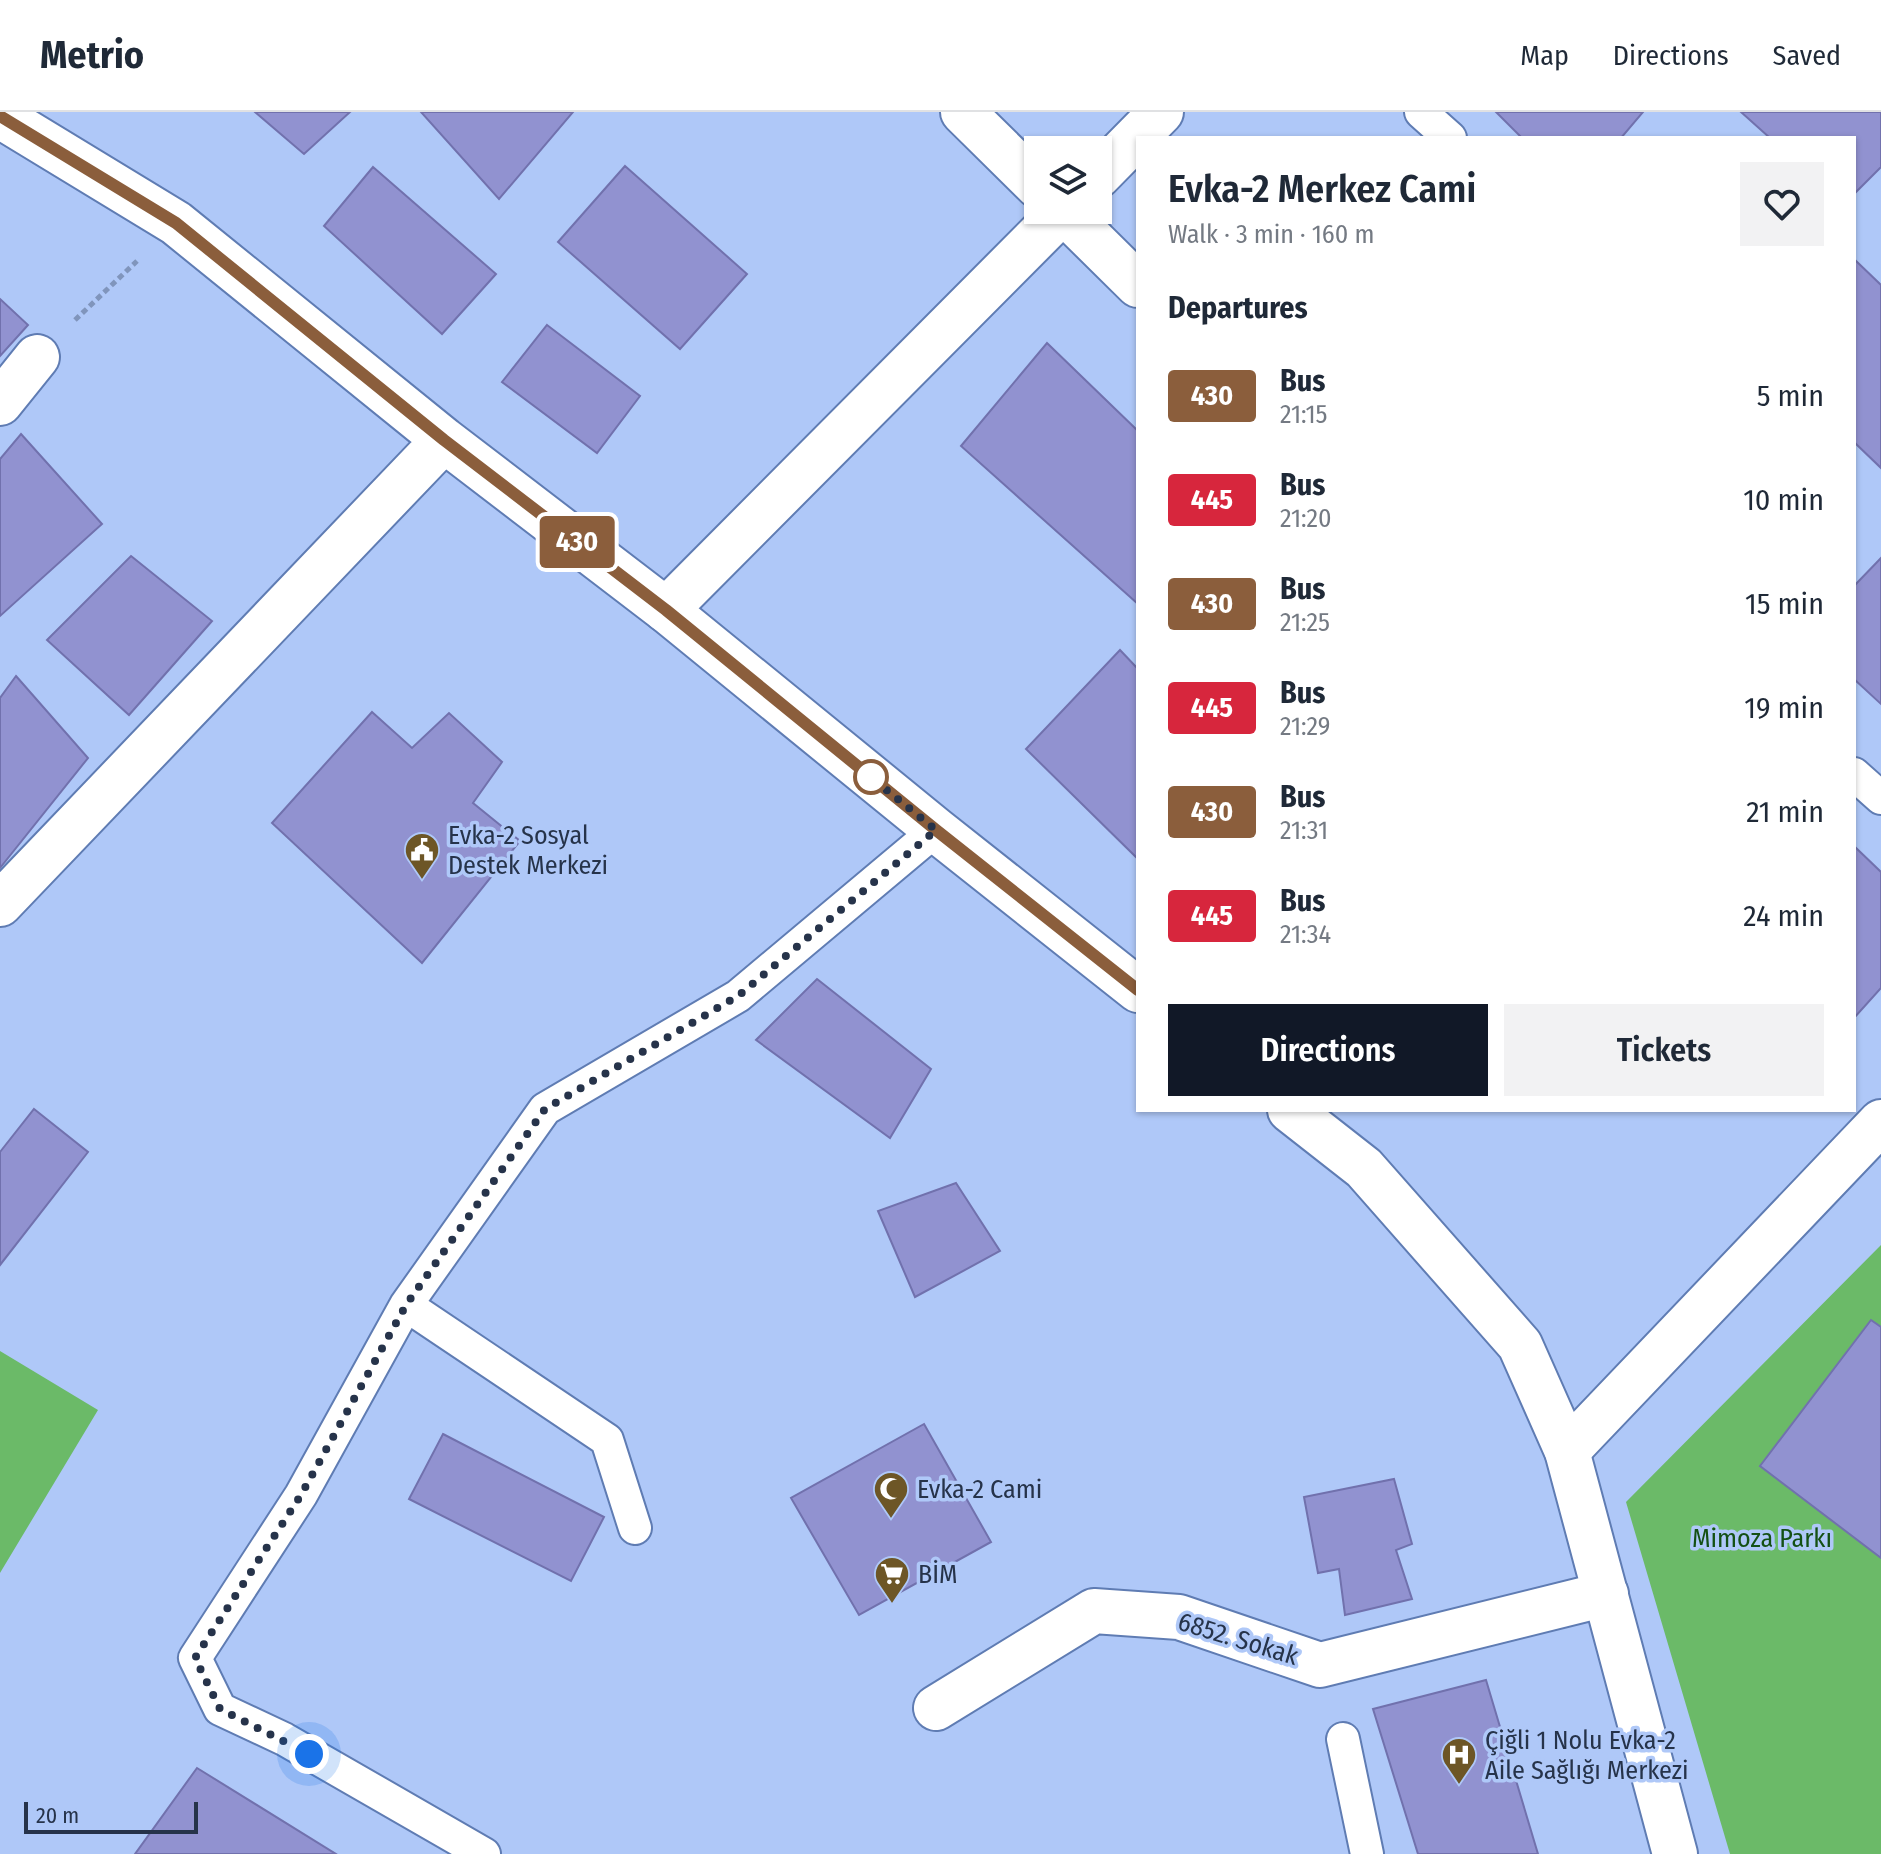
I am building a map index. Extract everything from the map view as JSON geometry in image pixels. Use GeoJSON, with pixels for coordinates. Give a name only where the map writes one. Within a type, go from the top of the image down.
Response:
{"type":"FeatureCollection","features":[{"type":"Feature","properties":{"kind":"street"},"geometry":{"type":"LineString","coordinates":[[963,112],[1024,172]]}},
{"type":"Feature","properties":{"kind":"street"},"geometry":{"type":"LineString","coordinates":[[1137,136],[1161,112]]}},
{"type":"Feature","properties":{"kind":"street"},"geometry":{"type":"LineString","coordinates":[[0,116],[176,223],[444,440],[666,610],[1136,988]]}},
{"type":"Feature","properties":{"kind":"street"},"geometry":{"type":"LineString","coordinates":[[1112,162],[1136,137]]}},
{"type":"Feature","properties":{"kind":"street"},"geometry":{"type":"LineString","coordinates":[[666,610],[1049,224]]}},
{"type":"Feature","properties":{"kind":"street"},"geometry":{"type":"LineString","coordinates":[[1077,224],[1136,283]]}},
{"type":"Feature","properties":{"kind":"street"},"geometry":{"type":"LineString","coordinates":[[0,403],[37,357]]}},
{"type":"Feature","properties":{"kind":"street"},"geometry":{"type":"LineString","coordinates":[[0,904],[444,440]]}},
{"type":"Feature","properties":{"kind":"street"},"geometry":{"type":"LineString","coordinates":[[1293,1112],[1364,1168],[1520,1345],[1567,1451],[1675,1854]]}},
{"type":"Feature","properties":{"kind":"street"},"geometry":{"type":"LineString","coordinates":[[1567,1451],[1881,1122]]}},
{"type":"Feature","properties":{"kind":"street","name":"6852. Sokak"},"geometry":{"type":"LineString","coordinates":[[936,1708],[1094,1611],[1179,1617],[1320,1665],[1606,1594]]}},
{"type":"Feature","properties":{"kind":"lane"},"geometry":{"type":"LineString","coordinates":[[1421,112],[1448,136]]}},
{"type":"Feature","properties":{"kind":"lane"},"geometry":{"type":"LineString","coordinates":[[1856,776],[1881,798]]}},
{"type":"Feature","properties":{"kind":"lane"},"geometry":{"type":"LineString","coordinates":[[484,1854],[284,1739],[220,1709],[195,1658],[301,1495],[406,1305],[545,1109],[738,996],[936,830]]}},
{"type":"Feature","properties":{"kind":"lane"},"geometry":{"type":"LineString","coordinates":[[406,1305],[607,1440],[635,1528]]}},
{"type":"Feature","properties":{"kind":"lane"},"geometry":{"type":"LineString","coordinates":[[1343,1739],[1367,1854]]}},
{"type":"Feature","properties":{"kind":"path"},"geometry":{"type":"LineString","coordinates":[[37,357],[176,223]]}},
{"type":"Feature","properties":{"kind":"green space","name":"Mimoza Parkı"},"geometry":{"type":"Polygon","coordinates":[[[1881,1245],[1881,1854],[1730,1854],[1626,1502],[1881,1245]]]}},
{"type":"Feature","properties":{"kind":"green space"},"geometry":{"type":"Polygon","coordinates":[[[0,1351],[98,1410],[0,1573],[0,1351]]]}},
{"type":"Feature","properties":{"kind":"building"},"geometry":{"type":"Polygon","coordinates":[[[255,112],[350,112],[304,154],[255,112]]]}},
{"type":"Feature","properties":{"kind":"building"},"geometry":{"type":"Polygon","coordinates":[[[421,112],[573,112],[499,199],[421,112]]]}},
{"type":"Feature","properties":{"kind":"building"},"geometry":{"type":"Polygon","coordinates":[[[1496,112],[1643,112],[1623,136],[1520,136],[1496,112]]]}},
{"type":"Feature","properties":{"kind":"building"},"geometry":{"type":"Polygon","coordinates":[[[1741,112],[1881,112],[1881,167],[1856,192],[1856,136],[1768,136],[1741,112]]]}},
{"type":"Feature","properties":{"kind":"building"},"geometry":{"type":"Polygon","coordinates":[[[625,166],[747,274],[680,349],[558,242],[625,166]]]}},
{"type":"Feature","properties":{"kind":"building"},"geometry":{"type":"Polygon","coordinates":[[[373,167],[496,274],[442,334],[324,226],[373,167]]]}},
{"type":"Feature","properties":{"kind":"building"},"geometry":{"type":"Polygon","coordinates":[[[1856,261],[1881,285],[1881,468],[1856,444],[1856,261]]]}},
{"type":"Feature","properties":{"kind":"building"},"geometry":{"type":"Polygon","coordinates":[[[0,299],[28,325],[0,356],[0,299]]]}},
{"type":"Feature","properties":{"kind":"building"},"geometry":{"type":"Polygon","coordinates":[[[547,325],[640,396],[597,453],[502,382],[547,325]]]}},
{"type":"Feature","properties":{"kind":"building"},"geometry":{"type":"Polygon","coordinates":[[[1047,343],[1136,429],[1136,602],[961,446],[1047,343]]]}},
{"type":"Feature","properties":{"kind":"building"},"geometry":{"type":"Polygon","coordinates":[[[21,434],[102,524],[0,616],[0,459],[21,434]]]}},
{"type":"Feature","properties":{"kind":"building"},"geometry":{"type":"Polygon","coordinates":[[[131,556],[212,621],[129,715],[47,640],[131,556]]]}},
{"type":"Feature","properties":{"kind":"building"},"geometry":{"type":"Polygon","coordinates":[[[1881,558],[1881,704],[1856,681],[1856,584],[1881,558]]]}},
{"type":"Feature","properties":{"kind":"building"},"geometry":{"type":"Polygon","coordinates":[[[1120,650],[1136,667],[1136,857],[1026,749],[1120,650]]]}},
{"type":"Feature","properties":{"kind":"building"},"geometry":{"type":"Polygon","coordinates":[[[16,676],[88,758],[0,868],[0,698],[16,676]]]}},
{"type":"Feature","properties":{"kind":"building"},"geometry":{"type":"Polygon","coordinates":[[[372,712],[412,748],[449,713],[502,762],[473,803],[520,841],[422,963],[272,823],[372,712]]]}},
{"type":"Feature","properties":{"kind":"building"},"geometry":{"type":"Polygon","coordinates":[[[1856,848],[1881,872],[1881,988],[1856,1016],[1856,848]]]}},
{"type":"Feature","properties":{"kind":"building"},"geometry":{"type":"Polygon","coordinates":[[[817,979],[931,1069],[890,1138],[756,1040],[817,979]]]}},
{"type":"Feature","properties":{"kind":"building"},"geometry":{"type":"Polygon","coordinates":[[[34,1109],[88,1152],[0,1265],[0,1152],[34,1109]]]}},
{"type":"Feature","properties":{"kind":"building"},"geometry":{"type":"Polygon","coordinates":[[[956,1183],[1000,1251],[915,1297],[878,1211],[956,1183]]]}},
{"type":"Feature","properties":{"kind":"building"},"geometry":{"type":"Polygon","coordinates":[[[1871,1320],[1881,1327],[1881,1558],[1760,1466],[1871,1320]]]}},
{"type":"Feature","properties":{"kind":"building","name":"Evka-2 Cami"},"geometry":{"type":"Polygon","coordinates":[[[924,1424],[991,1542],[859,1615],[791,1498],[924,1424]]]}},
{"type":"Feature","properties":{"kind":"building"},"geometry":{"type":"Polygon","coordinates":[[[443,1434],[604,1517],[571,1581],[409,1499],[443,1434]]]}},
{"type":"Feature","properties":{"kind":"building"},"geometry":{"type":"Polygon","coordinates":[[[1394,1479],[1412,1544],[1396,1550],[1412,1599],[1345,1615],[1339,1569],[1318,1573],[1304,1497],[1394,1479]]]}},
{"type":"Feature","properties":{"kind":"building"},"geometry":{"type":"Polygon","coordinates":[[[1486,1680],[1538,1854],[1418,1854],[1373,1709],[1486,1680]]]}},
{"type":"Feature","properties":{"kind":"building"},"geometry":{"type":"Polygon","coordinates":[[[197,1768],[336,1854],[135,1854],[197,1768]]]}},
{"type":"Feature","properties":{"kind":"bus line","name":"430"},"geometry":{"type":"LineString","coordinates":[[0,116],[176,223],[444,440],[666,610],[1136,988]]}},
{"type":"Feature","properties":{"kind":"place","name":"Evka-2 Sosyal Destek Merkezi"},"geometry":{"type":"Point","coordinates":[422,881]}},
{"type":"Feature","properties":{"kind":"place","name":"Evka-2 Cami"},"geometry":{"type":"Point","coordinates":[891,1520]}},
{"type":"Feature","properties":{"kind":"place","name":"BİM"},"geometry":{"type":"Point","coordinates":[892,1605]}},
{"type":"Feature","properties":{"kind":"place","name":"Çiğli 1 Nolu Evka-2 Aile Sağlığı Merkezi"},"geometry":{"type":"Point","coordinates":[1459,1786]}},
{"type":"Feature","properties":{"kind":"route"},"geometry":{"type":"LineString","coordinates":[[309,1754],[220,1709],[195,1658],[301,1495],[406,1305],[545,1109],[738,996],[936,830],[862,770],[871,777]]}}]}
